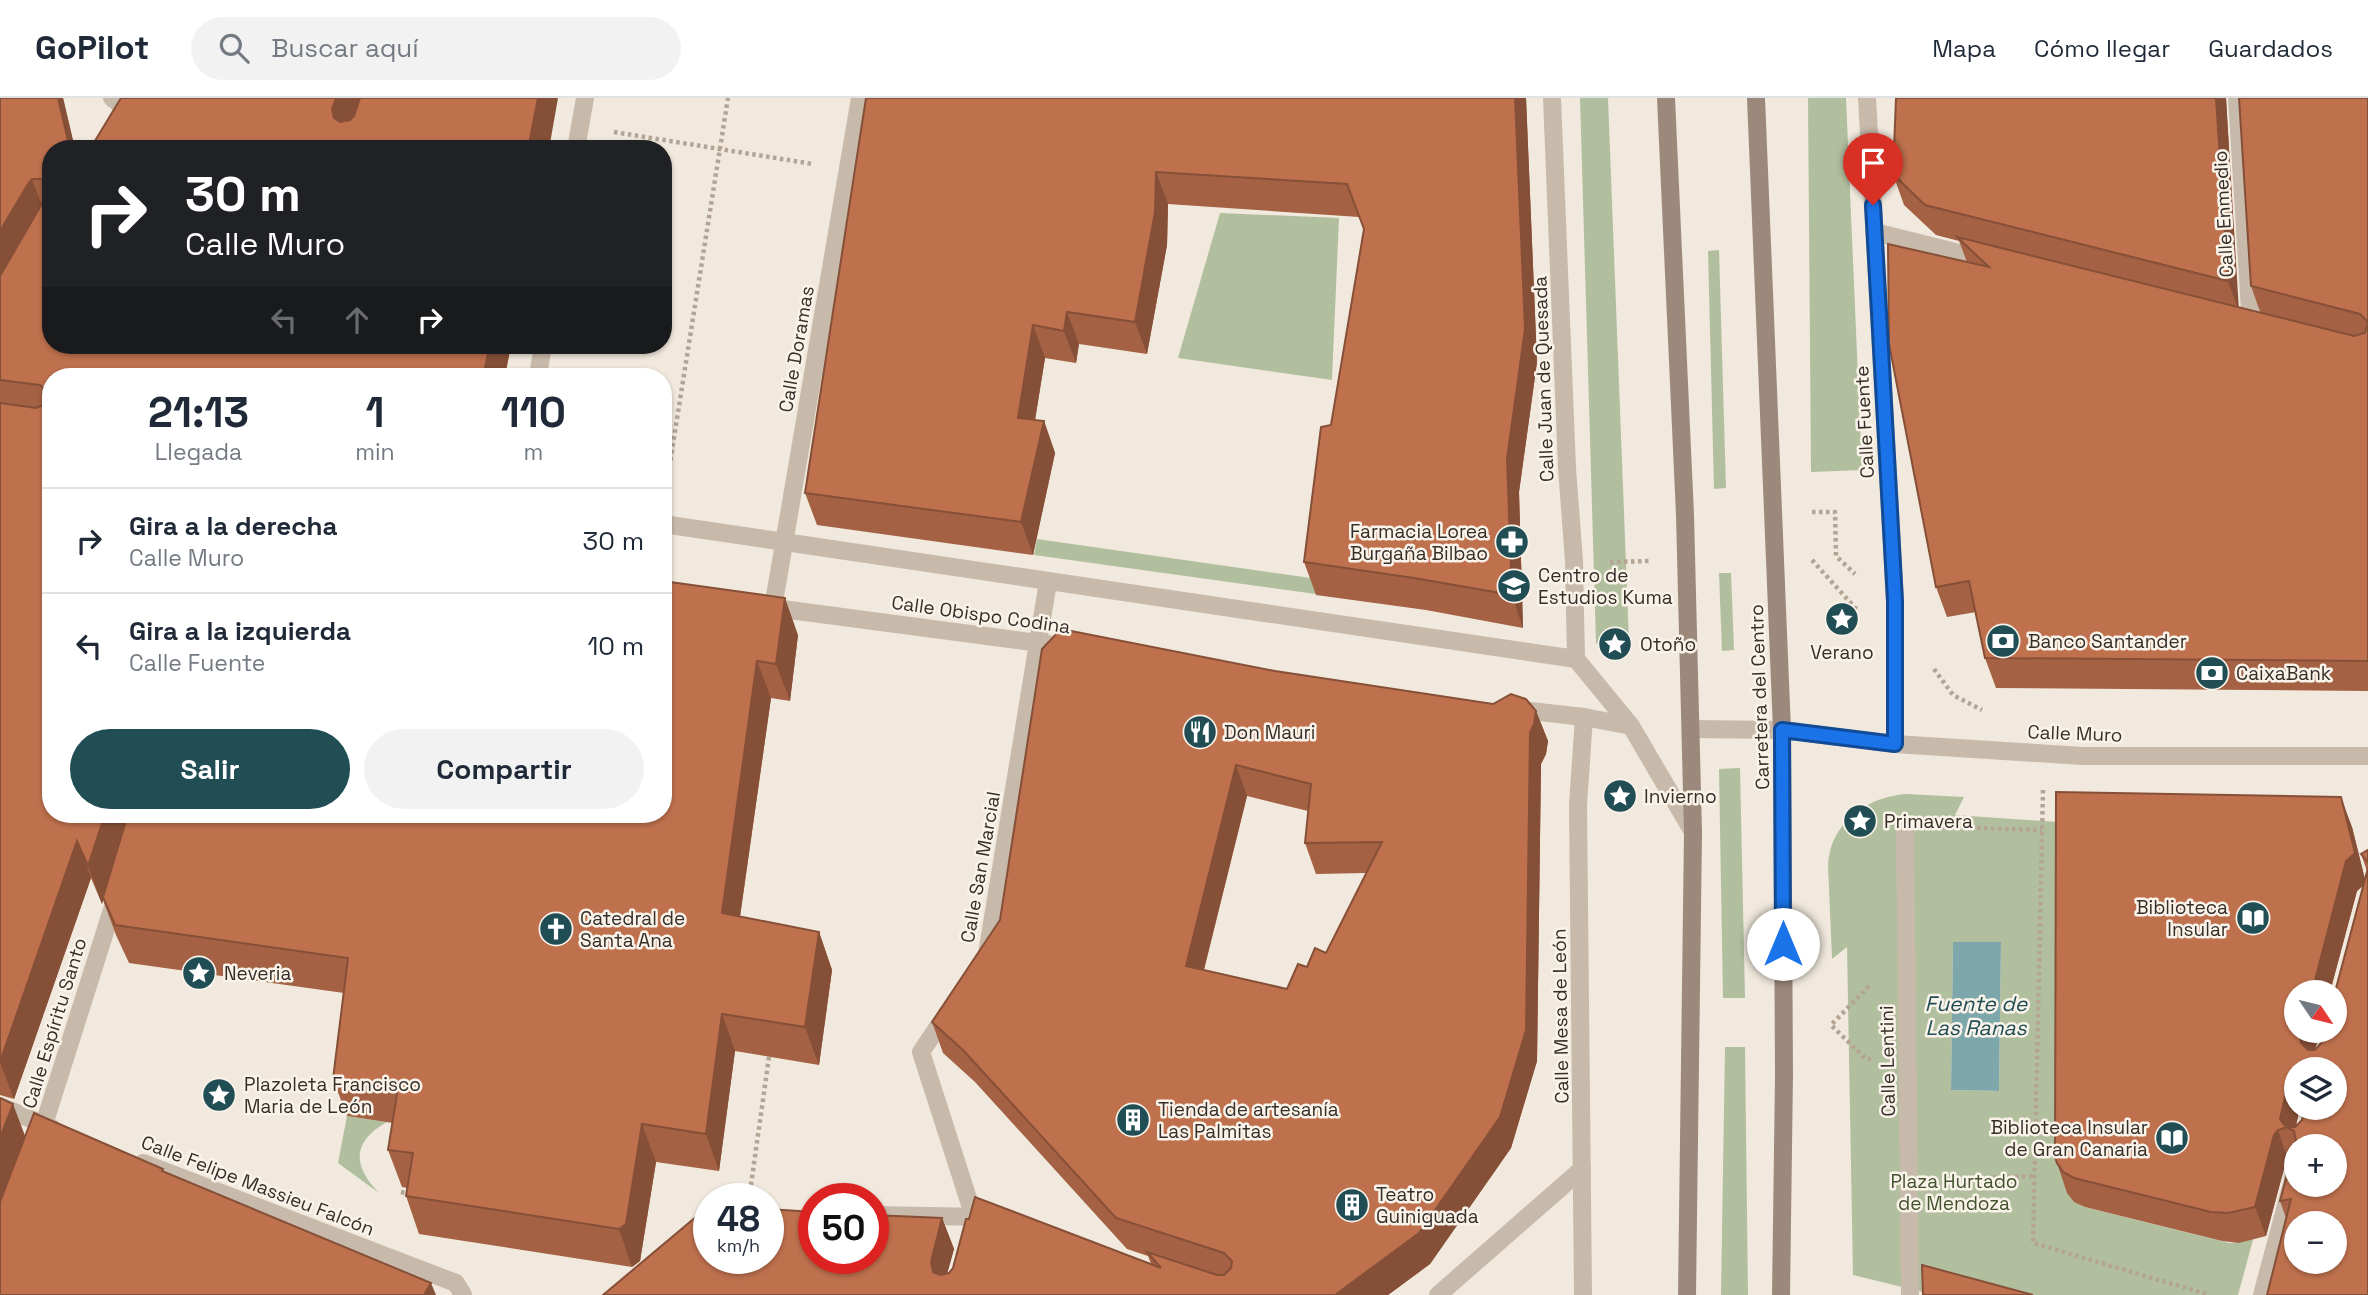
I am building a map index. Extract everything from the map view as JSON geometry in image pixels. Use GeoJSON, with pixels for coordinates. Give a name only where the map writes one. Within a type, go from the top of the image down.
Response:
{"type":"FeatureCollection","features":[{"type":"Feature","properties":{"kind":"main road"},"geometry":{"type":"LineString","coordinates":[[1665,98],[1685,515],[1693,832],[1687,1295]]}},
{"type":"Feature","properties":{"kind":"main road","name":"Carretera del Centro"},"geometry":{"type":"LineString","coordinates":[[1756,98],[1782,730],[1782,1295]]}},
{"type":"Feature","properties":{"kind":"street"},"geometry":{"type":"LineString","coordinates":[[578,140],[585,98]]}},
{"type":"Feature","properties":{"kind":"street","name":"Calle Doramas"},"geometry":{"type":"LineString","coordinates":[[773,608],[860,98]]}},
{"type":"Feature","properties":{"kind":"street","name":"Calle Juan de Quesada"},"geometry":{"type":"LineString","coordinates":[[1552,98],[1567,468],[1574,561],[1576,659]]}},
{"type":"Feature","properties":{"kind":"street","name":"Calle Fuente"},"geometry":{"type":"LineString","coordinates":[[1867,98],[1895,601],[1895,744]]}},
{"type":"Feature","properties":{"kind":"street","name":"Calle Enmedio"},"geometry":{"type":"LineString","coordinates":[[2237,98],[2251,326]]}},
{"type":"Feature","properties":{"kind":"street"},"geometry":{"type":"LineString","coordinates":[[1875,232],[2006,265]]}},
{"type":"Feature","properties":{"kind":"street"},"geometry":{"type":"LineString","coordinates":[[672,525],[1576,659],[1631,726],[1693,832]]}},
{"type":"Feature","properties":{"kind":"street","name":"Calle San Marcial"},"geometry":{"type":"LineString","coordinates":[[981,963],[988,952],[1048,582]]}},
{"type":"Feature","properties":{"kind":"street","name":"Calle Obispo Codina"},"geometry":{"type":"LineString","coordinates":[[746,604],[1093,650]]}},
{"type":"Feature","properties":{"kind":"street"},"geometry":{"type":"LineString","coordinates":[[1491,706],[1631,726]]}},
{"type":"Feature","properties":{"kind":"street","name":"Calle Mesa de León"},"geometry":{"type":"LineString","coordinates":[[1583,1295],[1577,805],[1584,718]]}},
{"type":"Feature","properties":{"kind":"street","name":"Calle Muro"},"geometry":{"type":"LineString","coordinates":[[1691,729],[1782,730],[1895,744],[2083,756],[2368,756]]}},
{"type":"Feature","properties":{"kind":"street","name":"Calle Lentini"},"geometry":{"type":"LineString","coordinates":[[1905,826],[1910,1295]]}},
{"type":"Feature","properties":{"kind":"street","name":"Calle Espíritu Santo"},"geometry":{"type":"LineString","coordinates":[[36,1149],[122,878]]}},
{"type":"Feature","properties":{"kind":"street"},"geometry":{"type":"LineString","coordinates":[[958,997],[920,1052],[972,1224]]}},
{"type":"Feature","properties":{"kind":"street"},"geometry":{"type":"LineString","coordinates":[[0,1106],[70,1135]]}},
{"type":"Feature","properties":{"kind":"street","name":"Calle Felipe Massieu Falcón"},"geometry":{"type":"LineString","coordinates":[[122,1154],[460,1289]]}},
{"type":"Feature","properties":{"kind":"street"},"geometry":{"type":"LineString","coordinates":[[1438,1295],[1582,1169]]}},
{"type":"Feature","properties":{"kind":"street"},"geometry":{"type":"LineString","coordinates":[[2262,1295],[2288,1197]]}},
{"type":"Feature","properties":{"kind":"street"},"geometry":{"type":"LineString","coordinates":[[889,1216],[972,1224],[992,1217],[1005,1221]]}},
{"type":"Feature","properties":{"kind":"path"},"geometry":{"type":"LineString","coordinates":[[672,447],[727,98]]}},
{"type":"Feature","properties":{"kind":"path"},"geometry":{"type":"LineString","coordinates":[[621,133],[664,140]]}},
{"type":"Feature","properties":{"kind":"path"},"geometry":{"type":"LineString","coordinates":[[672,141],[848,170]]}},
{"type":"Feature","properties":{"kind":"path"},"geometry":{"type":"LineString","coordinates":[[1812,512],[1835,512],[1836,556],[1855,575]]}},
{"type":"Feature","properties":{"kind":"path"},"geometry":{"type":"LineString","coordinates":[[1812,559],[1864,618]]}},
{"type":"Feature","properties":{"kind":"path"},"geometry":{"type":"LineString","coordinates":[[2043,790],[2033,1243],[2210,1295]]}},
{"type":"Feature","properties":{"kind":"path"},"geometry":{"type":"LineString","coordinates":[[1905,826],[2042,830]]}},
{"type":"Feature","properties":{"kind":"path"},"geometry":{"type":"LineString","coordinates":[[1907,983],[1870,985],[1831,1025],[1866,1059],[1908,1058]]}},
{"type":"Feature","properties":{"kind":"path"},"geometry":{"type":"LineString","coordinates":[[752,1183],[769,1057]]}},
{"type":"Feature","properties":{"kind":"path"},"geometry":{"type":"LineString","coordinates":[[1909,1181],[2035,1176]]}},
{"type":"Feature","properties":{"kind":"path"},"geometry":{"type":"LineString","coordinates":[[401,1192],[420,1196]]}},
{"type":"Feature","properties":{"kind":"green space"},"geometry":{"type":"Polygon","coordinates":[[[1580,98],[1608,98],[1629,642],[1620,652],[1609,654],[1596,643],[1580,98]]]}},
{"type":"Feature","properties":{"kind":"green space"},"geometry":{"type":"Polygon","coordinates":[[[1808,98],[1846,98],[1862,470],[1811,472],[1808,98]]]}},
{"type":"Feature","properties":{"kind":"green space"},"geometry":{"type":"Polygon","coordinates":[[[1220,213],[1339,218],[1332,380],[1178,358],[1220,213]]]}},
{"type":"Feature","properties":{"kind":"green space"},"geometry":{"type":"Polygon","coordinates":[[[1719,250],[1726,488],[1714,489],[1708,251],[1719,250]]]}},
{"type":"Feature","properties":{"kind":"green space"},"geometry":{"type":"Polygon","coordinates":[[[1037,539],[1318,579],[1316,594],[1034,555],[1037,539]]]}},
{"type":"Feature","properties":{"kind":"green space"},"geometry":{"type":"Polygon","coordinates":[[[1719,573],[1731,573],[1734,650],[1722,651],[1719,573]]]}},
{"type":"Feature","properties":{"kind":"green space"},"geometry":{"type":"Polygon","coordinates":[[[1740,768],[1745,998],[1723,998],[1719,769],[1740,768]]]}},
{"type":"Feature","properties":{"kind":"green space","name":"Plaza Hurtado de Mendoza"},"geometry":{"type":"Polygon","coordinates":[[[1906,794],[1964,797],[1955,815],[2072,823],[2074,1201],[2085,1207],[2229,1243],[2244,1242],[2257,1225],[2238,1295],[1935,1295],[1853,1275],[1847,947],[1832,959],[1828,860],[1833,843],[1847,820],[1868,805],[1906,794]],[[1953,942],[1951,1090],[1999,1091],[2001,943],[1953,942]]]}},
{"type":"Feature","properties":{"kind":"green space"},"geometry":{"type":"Polygon","coordinates":[[[1725,1047],[1745,1047],[1748,1295],[1721,1295],[1725,1047]]]}},
{"type":"Feature","properties":{"kind":"green space"},"geometry":{"type":"Polygon","coordinates":[[[347,1116],[387,1122],[367,1138],[360,1155],[364,1173],[379,1193],[338,1163],[347,1116]]]}},
{"type":"Feature","properties":{"kind":"water","name":"Fuente de Las Ranas"},"geometry":{"type":"Polygon","coordinates":[[[1953,942],[2001,942],[1999,1091],[1951,1090],[1953,942]]]}},
{"type":"Feature","properties":{"kind":"building"},"geometry":{"type":"Polygon","coordinates":[[[0,98],[58,98],[68,140],[42,140],[42,179],[32,179],[0,231],[0,98]]]}},
{"type":"Feature","properties":{"kind":"building"},"geometry":{"type":"Polygon","coordinates":[[[121,98],[336,98],[332,109],[334,118],[340,122],[350,120],[354,116],[360,98],[538,98],[530,140],[95,140],[121,98]]]}},
{"type":"Feature","properties":{"kind":"building"},"geometry":{"type":"Polygon","coordinates":[[[866,98],[1515,98],[1525,329],[1507,459],[1512,595],[1304,562],[1321,427],[1331,425],[1364,229],[1347,184],[1156,172],[1155,212],[1135,322],[1067,312],[1064,331],[1033,325],[1018,418],[1044,421],[1021,522],[805,493],[866,98]]]}},
{"type":"Feature","properties":{"kind":"building"},"geometry":{"type":"Polygon","coordinates":[[[1896,98],[2216,98],[2228,281],[1925,205],[1893,174],[1896,98]]]}},
{"type":"Feature","properties":{"kind":"building"},"geometry":{"type":"Polygon","coordinates":[[[2239,98],[2368,98],[2368,322],[2360,314],[2251,286],[2239,98]]]}},
{"type":"Feature","properties":{"kind":"building"},"geometry":{"type":"Polygon","coordinates":[[[42,204],[42,354],[488,354],[485,368],[42,368],[42,387],[0,380],[0,276],[42,204]]]}},
{"type":"Feature","properties":{"kind":"building"},"geometry":{"type":"Polygon","coordinates":[[[1957,237],[2354,336],[2365,333],[2368,322],[2368,661],[1985,658],[1969,581],[1936,587],[1889,344],[1888,244],[1989,267],[1957,237]]]}},
{"type":"Feature","properties":{"kind":"building"},"geometry":{"type":"Polygon","coordinates":[[[0,403],[36,408],[42,406],[42,823],[102,823],[88,866],[77,841],[0,1062],[0,403]]]}},
{"type":"Feature","properties":{"kind":"building","name":"Catedral de Santa Ana"},"geometry":{"type":"Polygon","coordinates":[[[672,582],[785,598],[776,664],[757,661],[722,913],[819,932],[805,1027],[722,1014],[706,1134],[642,1124],[626,1224],[619,1229],[406,1196],[413,1153],[388,1150],[398,1088],[333,1079],[348,958],[115,925],[103,897],[125,823],[672,823],[672,582]]]}},
{"type":"Feature","properties":{"kind":"building"},"geometry":{"type":"Polygon","coordinates":[[[1061,629],[1275,671],[1493,704],[1511,694],[1526,699],[1536,711],[1530,733],[1526,1030],[1500,1117],[1419,1233],[1335,1295],[603,1295],[693,1219],[693,1274],[784,1274],[784,1210],[798,1211],[798,1274],[889,1274],[889,1216],[942,1218],[931,1262],[933,1272],[940,1275],[949,1273],[953,1268],[975,1197],[1161,1268],[1147,1252],[1224,1275],[1231,1268],[1232,1261],[1224,1253],[1116,1218],[964,1051],[932,1022],[1000,920],[1042,649],[1061,629]],[[1236,765],[1186,966],[1287,989],[1298,964],[1307,967],[1315,948],[1326,953],[1382,842],[1305,843],[1311,784],[1236,765]]]}},
{"type":"Feature","properties":{"kind":"building"},"geometry":{"type":"Polygon","coordinates":[[[2056,792],[2341,797],[2355,853],[2346,861],[2315,980],[2284,980],[2284,1043],[2301,1043],[2308,1050],[2315,1050],[2321,1043],[2347,1043],[2347,980],[2338,980],[2368,868],[2368,1295],[2267,1295],[2284,1227],[2284,1274],[2347,1274],[2347,1211],[2288,1211],[2291,1199],[2280,1201],[2284,1186],[2284,1197],[2347,1197],[2347,1134],[2295,1134],[2287,1127],[2278,1130],[2274,1135],[2255,1207],[2228,1213],[2211,1212],[2074,1178],[2063,1172],[2057,1163],[2056,792]]]}},
{"type":"Feature","properties":{"kind":"building"},"geometry":{"type":"Polygon","coordinates":[[[2368,850],[2368,862],[2361,854],[2368,850]]]}},
{"type":"Feature","properties":{"kind":"building"},"geometry":{"type":"Polygon","coordinates":[[[0,1098],[13,1104],[0,1138],[0,1098]]]}},
{"type":"Feature","properties":{"kind":"building"},"geometry":{"type":"Polygon","coordinates":[[[34,1113],[163,1169],[162,1171],[431,1283],[424,1295],[0,1295],[0,1202],[34,1113]]]}},
{"type":"Feature","properties":{"kind":"building"},"geometry":{"type":"Polygon","coordinates":[[[1922,1265],[2033,1295],[1923,1295],[1922,1265]]]}},
{"type":"Feature","properties":{"kind":"place","name":"Farmacia Lorea Burgaña Bilbao"},"geometry":{"type":"Point","coordinates":[1512,542]}},
{"type":"Feature","properties":{"kind":"place","name":"Centro de Estudios Kuma"},"geometry":{"type":"Point","coordinates":[1514,586]}},
{"type":"Feature","properties":{"kind":"place","name":"Verano"},"geometry":{"type":"Point","coordinates":[1842,619]}},
{"type":"Feature","properties":{"kind":"place","name":"Banco Santander"},"geometry":{"type":"Point","coordinates":[2003,641]}},
{"type":"Feature","properties":{"kind":"place","name":"Otoño"},"geometry":{"type":"Point","coordinates":[1615,644]}},
{"type":"Feature","properties":{"kind":"place","name":"CaixaBank"},"geometry":{"type":"Point","coordinates":[2212,673]}},
{"type":"Feature","properties":{"kind":"place","name":"Don Mauri"},"geometry":{"type":"Point","coordinates":[1200,732]}},
{"type":"Feature","properties":{"kind":"place","name":"Invierno"},"geometry":{"type":"Point","coordinates":[1620,796]}},
{"type":"Feature","properties":{"kind":"place","name":"Primavera"},"geometry":{"type":"Point","coordinates":[1860,821]}},
{"type":"Feature","properties":{"kind":"place","name":"Biblioteca Insular"},"geometry":{"type":"Point","coordinates":[2253,918]}},
{"type":"Feature","properties":{"kind":"place","name":"Catedral de Santa Ana"},"geometry":{"type":"Point","coordinates":[556,929]}},
{"type":"Feature","properties":{"kind":"place","name":"Neveria"},"geometry":{"type":"Point","coordinates":[199,973]}},
{"type":"Feature","properties":{"kind":"place","name":"Plazoleta Francisco Maria de León"},"geometry":{"type":"Point","coordinates":[219,1095]}},
{"type":"Feature","properties":{"kind":"place","name":"Tienda de artesanía Las Palmitas"},"geometry":{"type":"Point","coordinates":[1133,1120]}},
{"type":"Feature","properties":{"kind":"place","name":"Biblioteca Insular de Gran Canaria"},"geometry":{"type":"Point","coordinates":[2172,1138]}},
{"type":"Feature","properties":{"kind":"place","name":"Teatro Guiniguada"},"geometry":{"type":"Point","coordinates":[1352,1205]}},
{"type":"Feature","properties":{"kind":"route"},"geometry":{"type":"LineString","coordinates":[[1783,944],[1782,730],[1895,744],[1895,601],[1873,205]]}}]}
